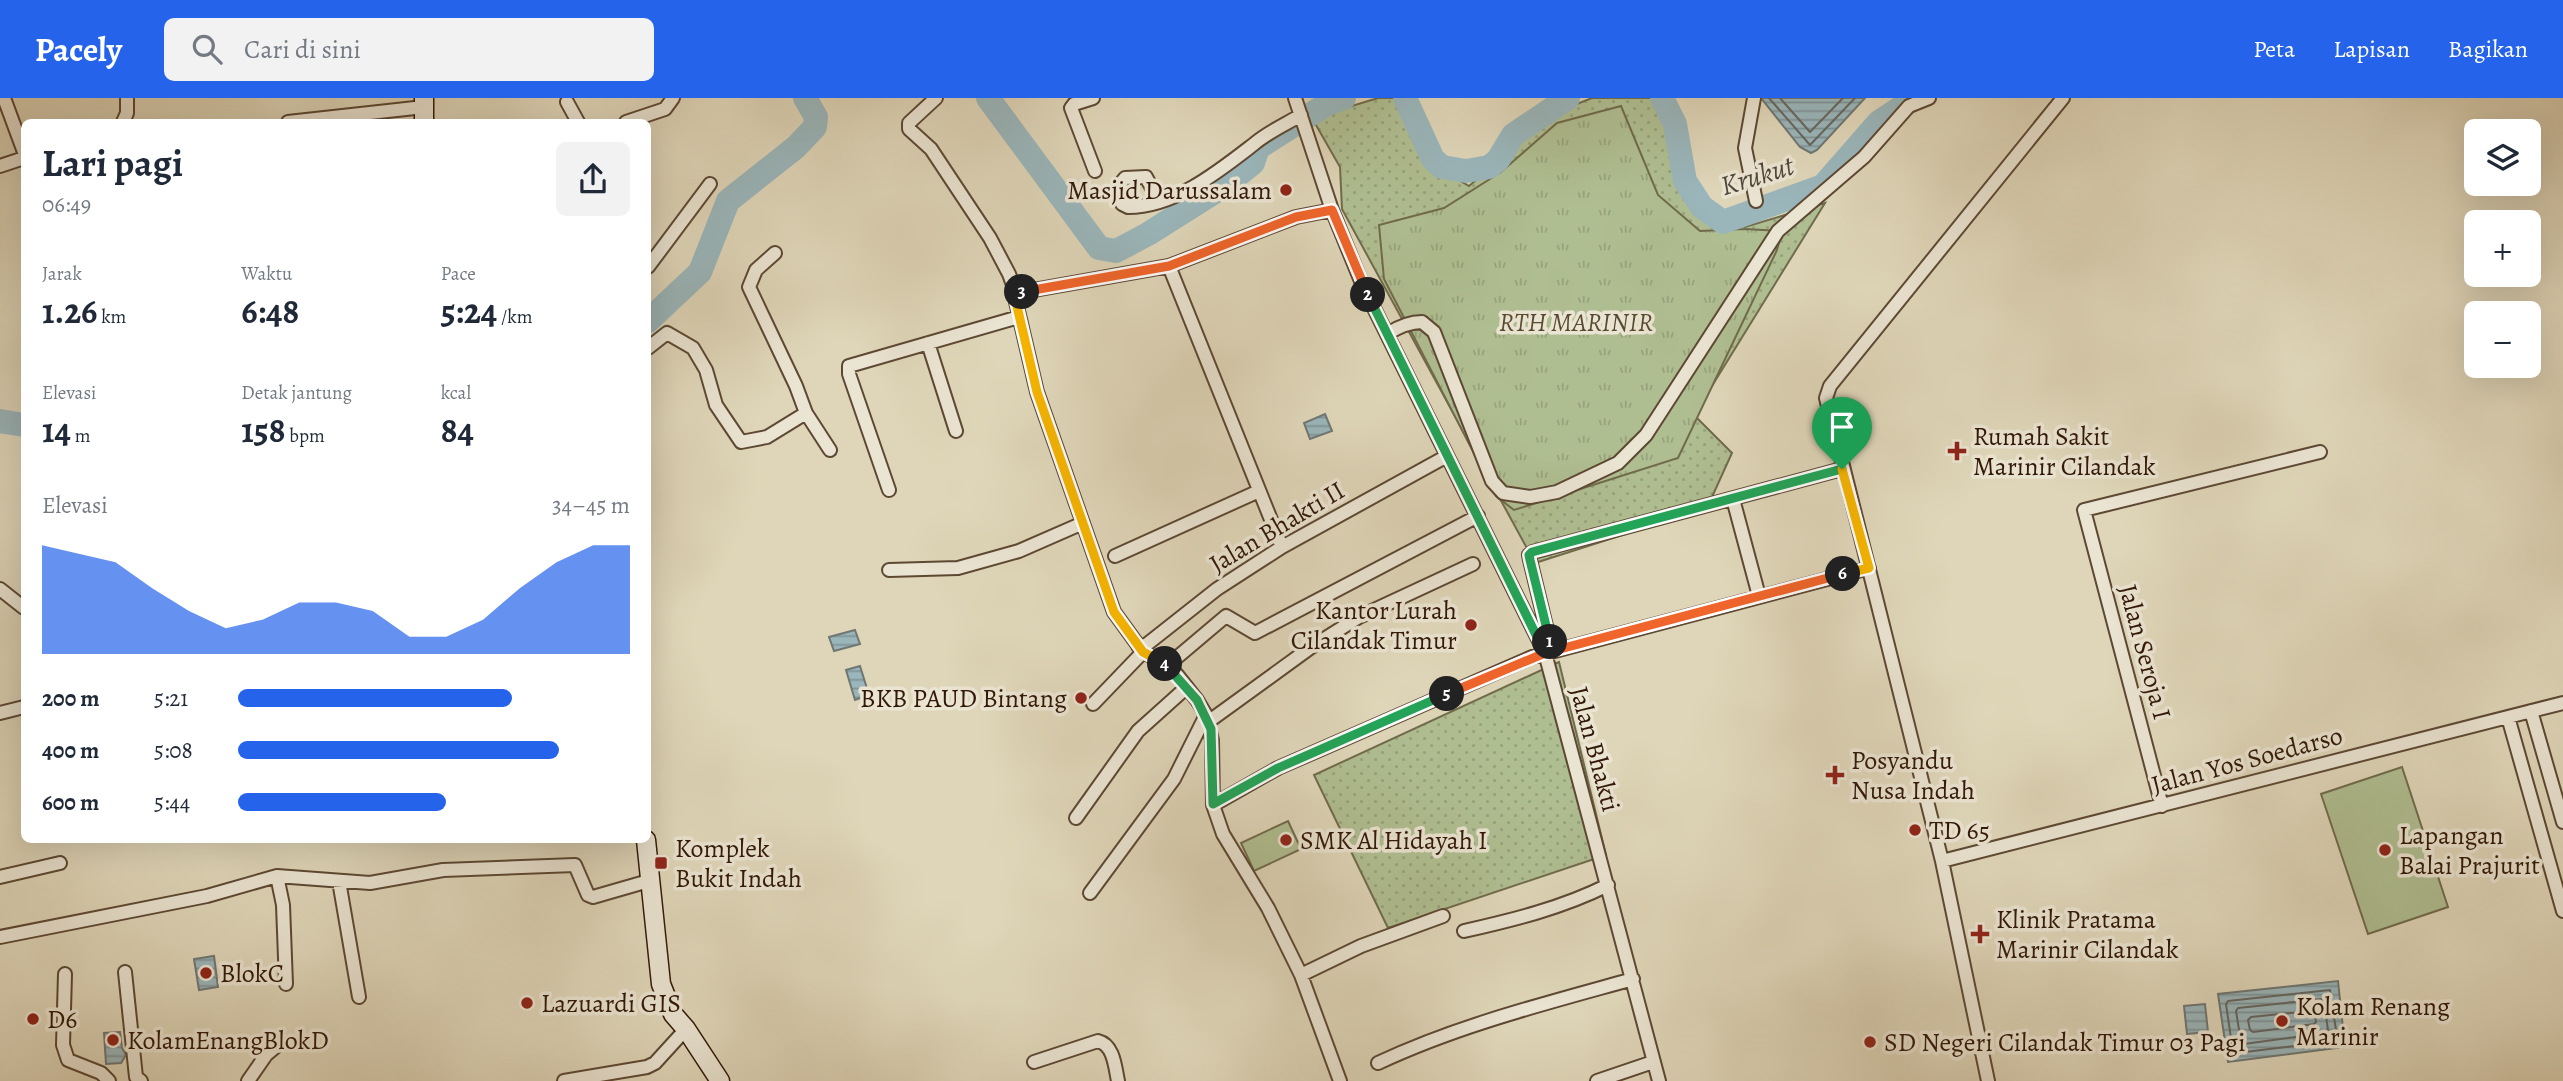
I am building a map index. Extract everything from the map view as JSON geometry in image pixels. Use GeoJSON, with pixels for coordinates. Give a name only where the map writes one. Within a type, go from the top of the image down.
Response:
{"type":"FeatureCollection","features":[{"type":"Feature","properties":{"kind":"street"},"geometry":{"type":"LineString","coordinates":[[4,98],[21,144]]}},
{"type":"Feature","properties":{"kind":"street"},"geometry":{"type":"LineString","coordinates":[[124,119],[127,98]]}},
{"type":"Feature","properties":{"kind":"street"},"geometry":{"type":"LineString","coordinates":[[635,119],[664,109],[673,98]]}},
{"type":"Feature","properties":{"kind":"street"},"geometry":{"type":"LineString","coordinates":[[936,98],[909,123],[909,129],[931,149],[990,238],[1009,274],[1016,293],[1037,392],[1114,612],[1140,649],[1167,665],[1186,687],[1207,719],[1212,740],[1213,804],[1223,834],[1268,908],[1301,975],[1340,1081]]}},
{"type":"Feature","properties":{"kind":"street"},"geometry":{"type":"LineString","coordinates":[[1093,98],[1074,104],[1071,108],[1095,171]]}},
{"type":"Feature","properties":{"kind":"street"},"geometry":{"type":"LineString","coordinates":[[1754,98],[1745,148],[1756,201]]}},
{"type":"Feature","properties":{"kind":"street"},"geometry":{"type":"LineString","coordinates":[[1387,334],[1398,327],[1417,322],[1422,322],[1434,332],[1492,481],[1503,493],[1530,498],[1556,492],[1618,463],[1646,435],[1778,231],[1864,157],[1909,106],[1929,98]]}},
{"type":"Feature","properties":{"kind":"street"},"geometry":{"type":"LineString","coordinates":[[1988,1081],[1942,861],[1826,398],[1830,386],[2063,98]]}},
{"type":"Feature","properties":{"kind":"street"},"geometry":{"type":"LineString","coordinates":[[568,102],[576,119]]}},
{"type":"Feature","properties":{"kind":"street"},"geometry":{"type":"LineString","coordinates":[[319,119],[424,109]]}},
{"type":"Feature","properties":{"kind":"street"},"geometry":{"type":"LineString","coordinates":[[1159,201],[1208,178],[1300,111]]}},
{"type":"Feature","properties":{"kind":"street","name":"Jalan Bhakti"},"geometry":{"type":"LineString","coordinates":[[1300,111],[1332,210],[1387,334],[1549,652],[1659,1081]]}},
{"type":"Feature","properties":{"kind":"street"},"geometry":{"type":"LineString","coordinates":[[0,166],[21,159]]}},
{"type":"Feature","properties":{"kind":"street"},"geometry":{"type":"LineString","coordinates":[[651,263],[710,184]]}},
{"type":"Feature","properties":{"kind":"street"},"geometry":{"type":"LineString","coordinates":[[1016,293],[1169,266],[1296,217],[1332,210]]}},
{"type":"Feature","properties":{"kind":"street"},"geometry":{"type":"LineString","coordinates":[[775,253],[756,270],[749,287],[806,413],[830,450]]}},
{"type":"Feature","properties":{"kind":"street"},"geometry":{"type":"LineString","coordinates":[[1169,266],[1282,547]]}},
{"type":"Feature","properties":{"kind":"street"},"geometry":{"type":"LineString","coordinates":[[889,490],[849,374],[849,366],[1019,317]]}},
{"type":"Feature","properties":{"kind":"street"},"geometry":{"type":"LineString","coordinates":[[651,346],[667,333],[693,348],[706,370],[716,405],[741,442],[767,437],[806,413]]}},
{"type":"Feature","properties":{"kind":"street"},"geometry":{"type":"LineString","coordinates":[[928,343],[956,431]]}},
{"type":"Feature","properties":{"kind":"street","name":"Jalan Seroja I"},"geometry":{"type":"LineString","coordinates":[[2162,806],[2084,510],[2320,452]]}},
{"type":"Feature","properties":{"kind":"street","name":"Jalan Bhakti II"},"geometry":{"type":"LineString","coordinates":[[1140,649],[1217,589],[1282,547],[1447,456]]}},
{"type":"Feature","properties":{"kind":"street"},"geometry":{"type":"LineString","coordinates":[[1549,652],[1529,555],[1532,552],[1842,469]]}},
{"type":"Feature","properties":{"kind":"street"},"geometry":{"type":"LineString","coordinates":[[1115,556],[1259,491]]}},
{"type":"Feature","properties":{"kind":"street"},"geometry":{"type":"LineString","coordinates":[[1733,499],[1759,596]]}},
{"type":"Feature","properties":{"kind":"street"},"geometry":{"type":"LineString","coordinates":[[1167,665],[1226,616],[1255,634],[1478,516]]}},
{"type":"Feature","properties":{"kind":"street"},"geometry":{"type":"LineString","coordinates":[[889,570],[958,568],[1019,551],[1083,523]]}},
{"type":"Feature","properties":{"kind":"street"},"geometry":{"type":"LineString","coordinates":[[1090,893],[1174,779],[1207,719],[1360,617],[1472,564]]}},
{"type":"Feature","properties":{"kind":"street"},"geometry":{"type":"LineString","coordinates":[[1213,804],[1278,768],[1549,652],[1869,568]]}},
{"type":"Feature","properties":{"kind":"street"},"geometry":{"type":"LineString","coordinates":[[0,589],[21,606]]}},
{"type":"Feature","properties":{"kind":"street"},"geometry":{"type":"LineString","coordinates":[[1093,704],[1127,670],[1140,649]]}},
{"type":"Feature","properties":{"kind":"street"},"geometry":{"type":"LineString","coordinates":[[1076,818],[1138,731],[1186,687]]}},
{"type":"Feature","properties":{"kind":"street","name":"Jalan Yos Soedarso"},"geometry":{"type":"LineString","coordinates":[[1942,861],[2563,703]]}},
{"type":"Feature","properties":{"kind":"street"},"geometry":{"type":"LineString","coordinates":[[0,713],[21,708]]}},
{"type":"Feature","properties":{"kind":"street"},"geometry":{"type":"LineString","coordinates":[[2531,711],[2563,822]]}},
{"type":"Feature","properties":{"kind":"street"},"geometry":{"type":"LineString","coordinates":[[2508,717],[2563,911]]}},
{"type":"Feature","properties":{"kind":"street"},"geometry":{"type":"LineString","coordinates":[[646,843],[661,984],[673,1014],[720,1081]]}},
{"type":"Feature","properties":{"kind":"street"},"geometry":{"type":"LineString","coordinates":[[0,877],[60,863]]}},
{"type":"Feature","properties":{"kind":"street"},"geometry":{"type":"LineString","coordinates":[[0,937],[207,895],[277,876],[370,883],[443,870],[575,864],[588,895],[593,897],[652,880]]}},
{"type":"Feature","properties":{"kind":"street"},"geometry":{"type":"LineString","coordinates":[[277,876],[283,905],[286,984]]}},
{"type":"Feature","properties":{"kind":"street"},"geometry":{"type":"LineString","coordinates":[[339,881],[359,997]]}},
{"type":"Feature","properties":{"kind":"street"},"geometry":{"type":"LineString","coordinates":[[1464,931],[1515,920],[1588,895],[1608,885]]}},
{"type":"Feature","properties":{"kind":"street"},"geometry":{"type":"LineString","coordinates":[[1301,975],[1361,946],[1443,916]]}},
{"type":"Feature","properties":{"kind":"street"},"geometry":{"type":"LineString","coordinates":[[125,972],[136,1077],[141,1081]]}},
{"type":"Feature","properties":{"kind":"street"},"geometry":{"type":"LineString","coordinates":[[65,974],[63,1045],[68,1060],[101,1073],[109,1081]]}},
{"type":"Feature","properties":{"kind":"street"},"geometry":{"type":"LineString","coordinates":[[1378,1063],[1419,1044],[1571,995],[1633,979]]}},
{"type":"Feature","properties":{"kind":"street"},"geometry":{"type":"LineString","coordinates":[[565,1081],[648,1067],[686,1030]]}},
{"type":"Feature","properties":{"kind":"street"},"geometry":{"type":"LineString","coordinates":[[1034,1062],[1098,1041],[1104,1042],[1110,1049],[1118,1081]]}},
{"type":"Feature","properties":{"kind":"street"},"geometry":{"type":"LineString","coordinates":[[248,1081],[266,1055],[279,1044]]}},
{"type":"Feature","properties":{"kind":"street"},"geometry":{"type":"LineString","coordinates":[[1597,1081],[1653,1062]]}},
{"type":"Feature","properties":{"kind":"green space","name":"RTH MARINIR"},"geometry":{"type":"Polygon","coordinates":[[[1378,98],[1397,98],[1437,167],[1469,186],[1556,112],[1592,98],[1667,98],[1704,215],[1745,227],[1825,203],[1694,415],[1732,453],[1707,508],[1535,563],[1342,209],[1340,167],[1312,118],[1378,98]]]}},
{"type":"Feature","properties":{"kind":"green space","name":"RTH MARINIR"},"geometry":{"type":"Polygon","coordinates":[[[1621,106],[1658,195],[1700,231],[1782,231],[1777,250],[1678,458],[1514,510],[1496,496],[1384,279],[1379,225],[1444,208],[1501,172],[1557,123],[1621,106]]]}},
{"type":"Feature","properties":{"kind":"green space"},"geometry":{"type":"Polygon","coordinates":[[[1559,662],[1606,855],[1388,928],[1314,775],[1559,662]]]}},
{"type":"Feature","properties":{"kind":"green space","name":"Lapangan Balai Prajurit"},"geometry":{"type":"Polygon","coordinates":[[[2402,767],[2448,907],[2368,934],[2321,794],[2402,767]]]}},
{"type":"Feature","properties":{"kind":"green space"},"geometry":{"type":"Polygon","coordinates":[[[1288,821],[1301,849],[1254,871],[1241,843],[1288,821]]]}},
{"type":"Feature","properties":{"kind":"water"},"geometry":{"type":"Polygon","coordinates":[[[1761,98],[1865,98],[1817,150],[1811,153],[1800,147],[1761,98]]]}},
{"type":"Feature","properties":{"kind":"water"},"geometry":{"type":"Polygon","coordinates":[[[1325,414],[1332,431],[1310,439],[1304,423],[1325,414]]]}},
{"type":"Feature","properties":{"kind":"water"},"geometry":{"type":"Polygon","coordinates":[[[855,630],[860,644],[834,651],[829,637],[855,630]]]}},
{"type":"Feature","properties":{"kind":"water"},"geometry":{"type":"Polygon","coordinates":[[[860,666],[869,695],[855,700],[846,670],[860,666]]]}},
{"type":"Feature","properties":{"kind":"water","name":"BlokC"},"geometry":{"type":"Polygon","coordinates":[[[214,956],[218,987],[199,990],[194,959],[214,956]]]}},
{"type":"Feature","properties":{"kind":"water","name":"Kolam Renang Marinir"},"geometry":{"type":"Polygon","coordinates":[[[2338,981],[2345,1047],[2228,1062],[2218,994],[2338,981]]]}},
{"type":"Feature","properties":{"kind":"water"},"geometry":{"type":"Polygon","coordinates":[[[2205,1004],[2208,1032],[2187,1034],[2184,1006],[2205,1004]]]}},
{"type":"Feature","properties":{"kind":"water","name":"KolamEnangBlokD"},"geometry":{"type":"Polygon","coordinates":[[[120,1032],[122,1048],[126,1055],[121,1063],[106,1064],[104,1033],[120,1032]]]}},
{"type":"Feature","properties":{"kind":"waterway","name":"Krukut"},"geometry":{"type":"LineString","coordinates":[[651,318],[700,272],[728,201],[796,147],[815,127],[816,117],[805,98]]}},
{"type":"Feature","properties":{"kind":"waterway","name":"Krukut"},"geometry":{"type":"LineString","coordinates":[[988,98],[1099,248],[1116,251],[1224,186],[1253,163],[1258,148],[1327,104],[1344,98]]}},
{"type":"Feature","properties":{"kind":"waterway","name":"Krukut"},"geometry":{"type":"LineString","coordinates":[[1405,98],[1433,159],[1442,167],[1466,171],[1489,167],[1498,160],[1513,135],[1568,98]]}},
{"type":"Feature","properties":{"kind":"waterway","name":"Krukut"},"geometry":{"type":"LineString","coordinates":[[1662,98],[1675,124],[1685,181],[1702,207],[1723,222],[1823,186],[1879,122],[1915,98]]}},
{"type":"Feature","properties":{"kind":"waterway","name":"Krukut"},"geometry":{"type":"LineString","coordinates":[[0,421],[21,424]]}},
{"type":"Feature","properties":{"kind":"place","name":"Masjid Darussalam"},"geometry":{"type":"Point","coordinates":[1286,190]}},
{"type":"Feature","properties":{"kind":"place","name":"Rumah Sakit Marinir Cilandak"},"geometry":{"type":"Point","coordinates":[1957,451]}},
{"type":"Feature","properties":{"kind":"place","name":"Kantor Lurah Cilandak Timur"},"geometry":{"type":"Point","coordinates":[1471,625]}},
{"type":"Feature","properties":{"kind":"place","name":"BKB PAUD Bintang"},"geometry":{"type":"Point","coordinates":[1081,698]}},
{"type":"Feature","properties":{"kind":"place","name":"Posyandu Nusa Indah"},"geometry":{"type":"Point","coordinates":[1835,775]}},
{"type":"Feature","properties":{"kind":"place","name":"TD 65"},"geometry":{"type":"Point","coordinates":[1915,830]}},
{"type":"Feature","properties":{"kind":"place","name":"SMK Al Hidayah I"},"geometry":{"type":"Point","coordinates":[1286,840]}},
{"type":"Feature","properties":{"kind":"place","name":"Lapangan Balai Prajurit"},"geometry":{"type":"Point","coordinates":[2385,850]}},
{"type":"Feature","properties":{"kind":"place","name":"Komplek Bukit Indah"},"geometry":{"type":"Point","coordinates":[661,863]}},
{"type":"Feature","properties":{"kind":"place","name":"Klinik Pratama Marinir Cilandak"},"geometry":{"type":"Point","coordinates":[1980,934]}},
{"type":"Feature","properties":{"kind":"place","name":"BlokC"},"geometry":{"type":"Point","coordinates":[206,973]}},
{"type":"Feature","properties":{"kind":"place","name":"Lazuardi GIS"},"geometry":{"type":"Point","coordinates":[527,1003]}},
{"type":"Feature","properties":{"kind":"place","name":"D6"},"geometry":{"type":"Point","coordinates":[33,1019]}},
{"type":"Feature","properties":{"kind":"place","name":"Kolam Renang Marinir"},"geometry":{"type":"Point","coordinates":[2282,1021]}},
{"type":"Feature","properties":{"kind":"place","name":"KolamEnangBlokD"},"geometry":{"type":"Point","coordinates":[113,1040]}},
{"type":"Feature","properties":{"kind":"place","name":"SD Negeri Cilandak Timur 03 Pagi"},"geometry":{"type":"Point","coordinates":[1870,1042]}},
{"type":"Feature","properties":{"kind":"route"},"geometry":{"type":"LineString","coordinates":[[1332,210],[1363,286],[1501,562],[1545,653],[1552,651],[1530,560],[1529,555],[1532,552],[1842,469],[1869,568],[1532,657],[1278,768],[1213,804],[1212,740],[1206,715],[1178,676],[1167,665],[1143,652],[1114,612],[1037,392],[1016,293],[1169,266],[1296,217],[1332,210]]}}]}
